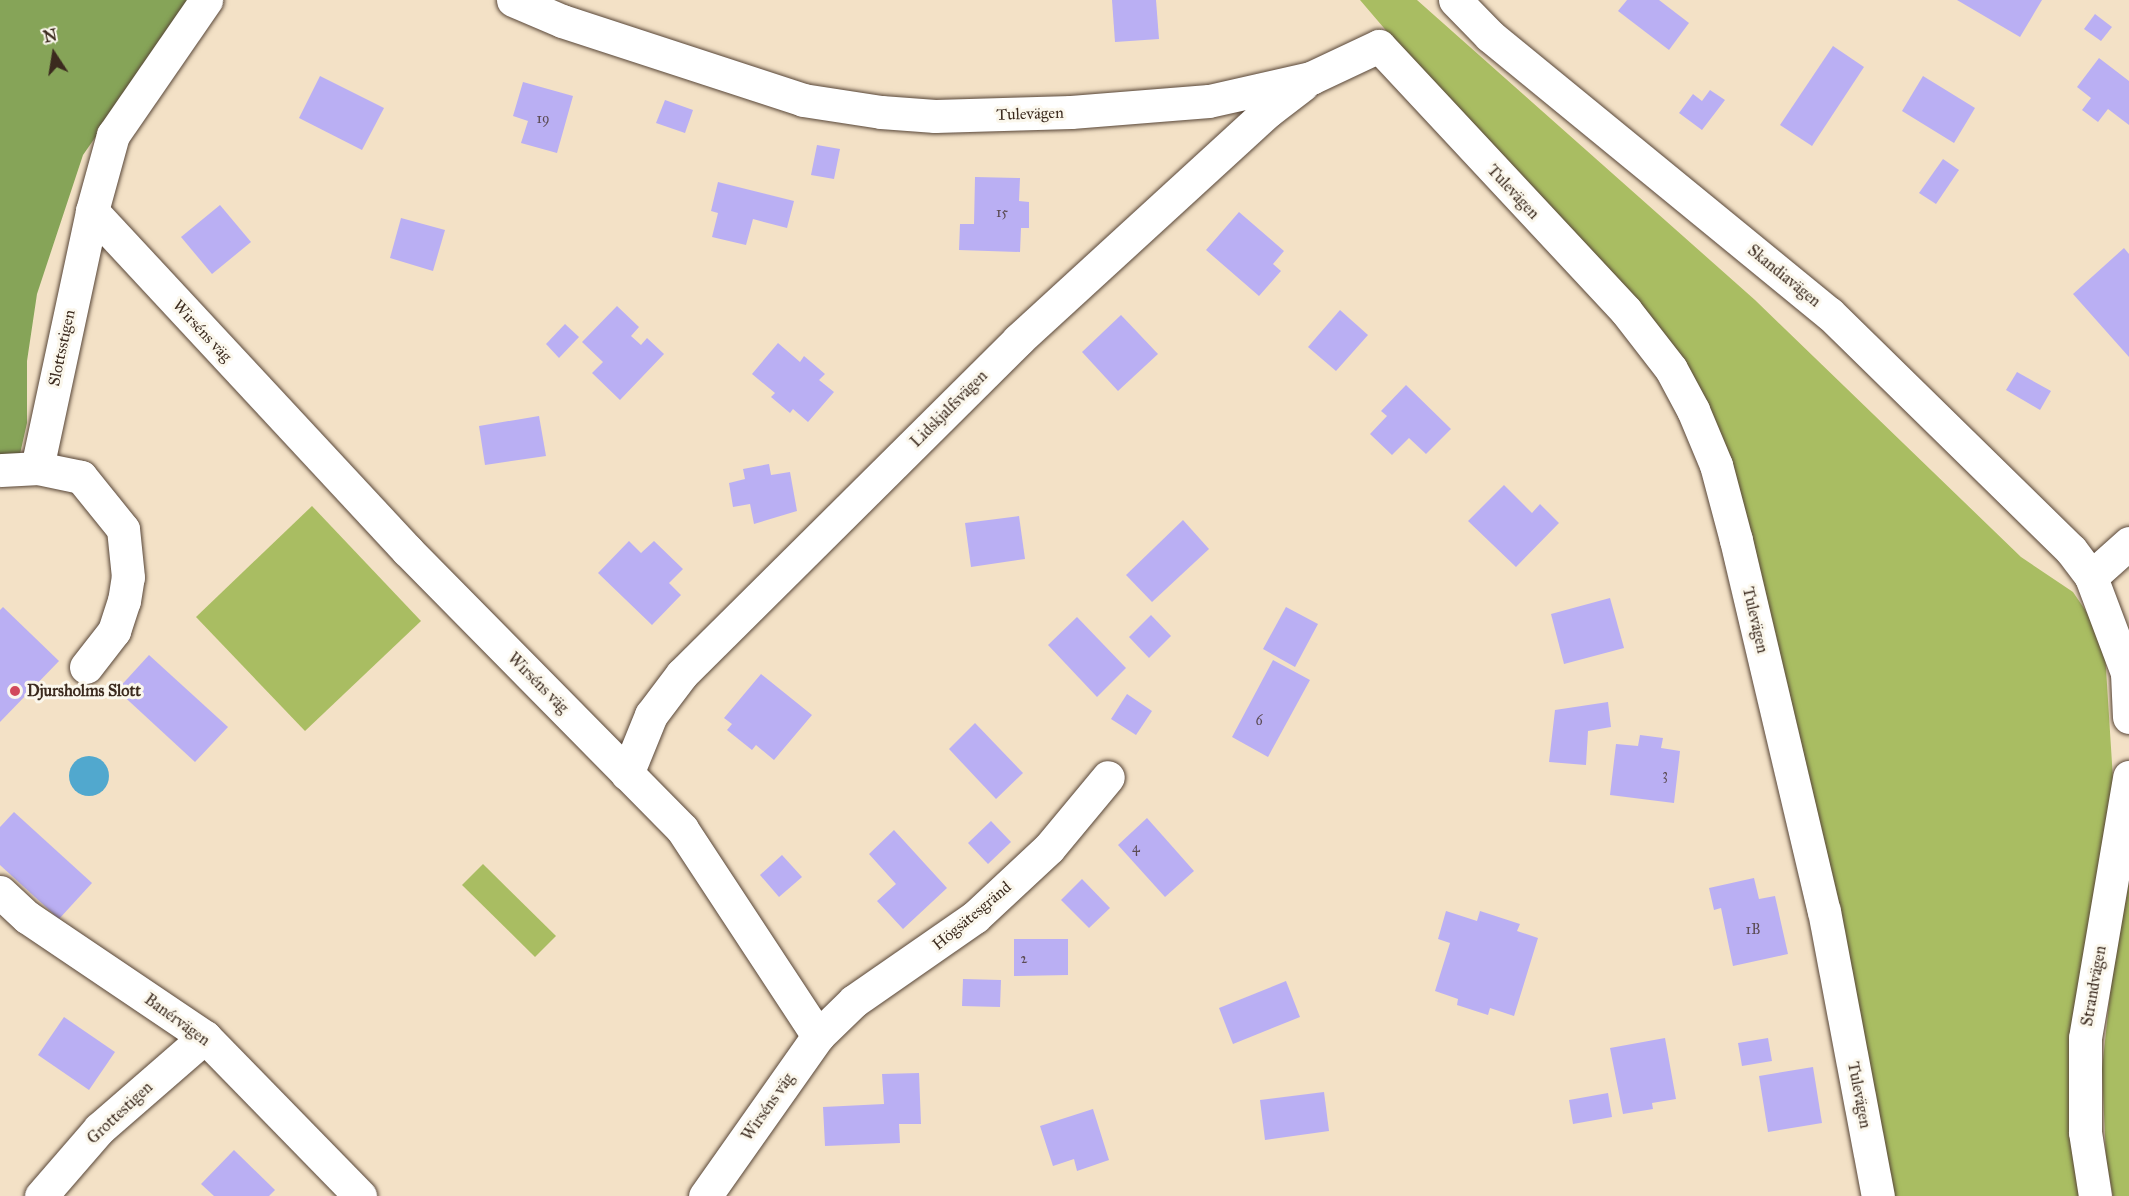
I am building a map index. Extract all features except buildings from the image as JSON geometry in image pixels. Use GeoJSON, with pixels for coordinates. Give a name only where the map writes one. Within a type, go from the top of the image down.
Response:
{"type":"FeatureCollection","features":[{"type":"Feature","properties":{"kind":"street","name":"Slottsstigen"},"geometry":{"type":"LineString","coordinates":[[37,468],[92,211],[113,135],[206,0]]}},
{"type":"Feature","properties":{"kind":"street","name":"Tulevägen"},"geometry":{"type":"LineString","coordinates":[[513,0],[741,83],[803,100],[881,112],[935,116],[1082,111],[1209,100],[1311,78],[1379,46],[1626,310],[1671,369],[1693,410],[1716,465],[1736,540],[1816,876],[1878,1196]]}},
{"type":"Feature","properties":{"kind":"street","name":"Skandiavägen"},"geometry":{"type":"LineString","coordinates":[[1455,0],[1490,36],[1829,313],[2071,550],[2091,577]]}},
{"type":"Feature","properties":{"kind":"street","name":"Lidskjalfsvägen"},"geometry":{"type":"LineString","coordinates":[[627,774],[651,715],[682,674],[1018,340],[1268,111],[1311,78]]}},
{"type":"Feature","properties":{"kind":"street","name":"Wirséns väg"},"geometry":{"type":"LineString","coordinates":[[92,211],[407,550],[682,829],[818,1036],[705,1196]]}},
{"type":"Feature","properties":{"kind":"street"},"geometry":{"type":"LineString","coordinates":[[0,470],[37,468],[81,477],[123,530],[128,577],[124,601],[114,631],[86,667]]}},
{"type":"Feature","properties":{"kind":"street"},"geometry":{"type":"LineString","coordinates":[[2129,543],[2091,577],[2127,673],[2129,717]]}},
{"type":"Feature","properties":{"kind":"street","name":"Högsätesgränd"},"geometry":{"type":"LineString","coordinates":[[818,1036],[854,1001],[975,917],[1049,848],[1108,777]]}},
{"type":"Feature","properties":{"kind":"street","name":"Strandvägen"},"geometry":{"type":"LineString","coordinates":[[2095,1196],[2085,1132],[2085,1038],[2129,777]]}},
{"type":"Feature","properties":{"kind":"street","name":"Banérvägen"},"geometry":{"type":"LineString","coordinates":[[0,892],[27,917],[205,1037],[360,1196]]}},
{"type":"Feature","properties":{"kind":"street","name":"Grottestigen"},"geometry":{"type":"LineString","coordinates":[[40,1196],[99,1129],[205,1037]]}},
{"type":"Feature","properties":{"kind":"green space"},"geometry":{"type":"Polygon","coordinates":[[[0,0],[191,0],[83,155],[37,294],[27,361],[27,423],[20,454],[0,455],[0,0]]]}},
{"type":"Feature","properties":{"kind":"green space"},"geometry":{"type":"Polygon","coordinates":[[[1360,0],[1417,0],[1755,300],[2021,557],[2073,592],[2094,623],[2105,653],[2113,779],[2080,1196],[1889,1196],[1696,393],[1360,0]]]}},
{"type":"Feature","properties":{"kind":"green space"},"geometry":{"type":"Polygon","coordinates":[[[312,506],[421,621],[305,731],[196,617],[312,506]]]}},
{"type":"Feature","properties":{"kind":"green space"},"geometry":{"type":"Polygon","coordinates":[[[483,864],[556,936],[535,957],[462,885],[483,864]]]}},
{"type":"Feature","properties":{"kind":"green space"},"geometry":{"type":"Polygon","coordinates":[[[2129,881],[2129,1196],[2113,1196],[2106,1158],[2102,1069],[2112,976],[2129,881]]]}},
{"type":"Feature","properties":{"kind":"water"},"geometry":{"type":"Polygon","coordinates":[[[89,756],[97,757],[103,762],[108,768],[108,784],[103,790],[97,795],[89,796],[81,795],[75,790],[70,784],[69,776],[70,768],[75,762],[81,757],[89,756]]]}},
{"type":"Feature","properties":{"kind":"place","name":"Djursholms Slott"},"geometry":{"type":"Point","coordinates":[15,691]}}]}
